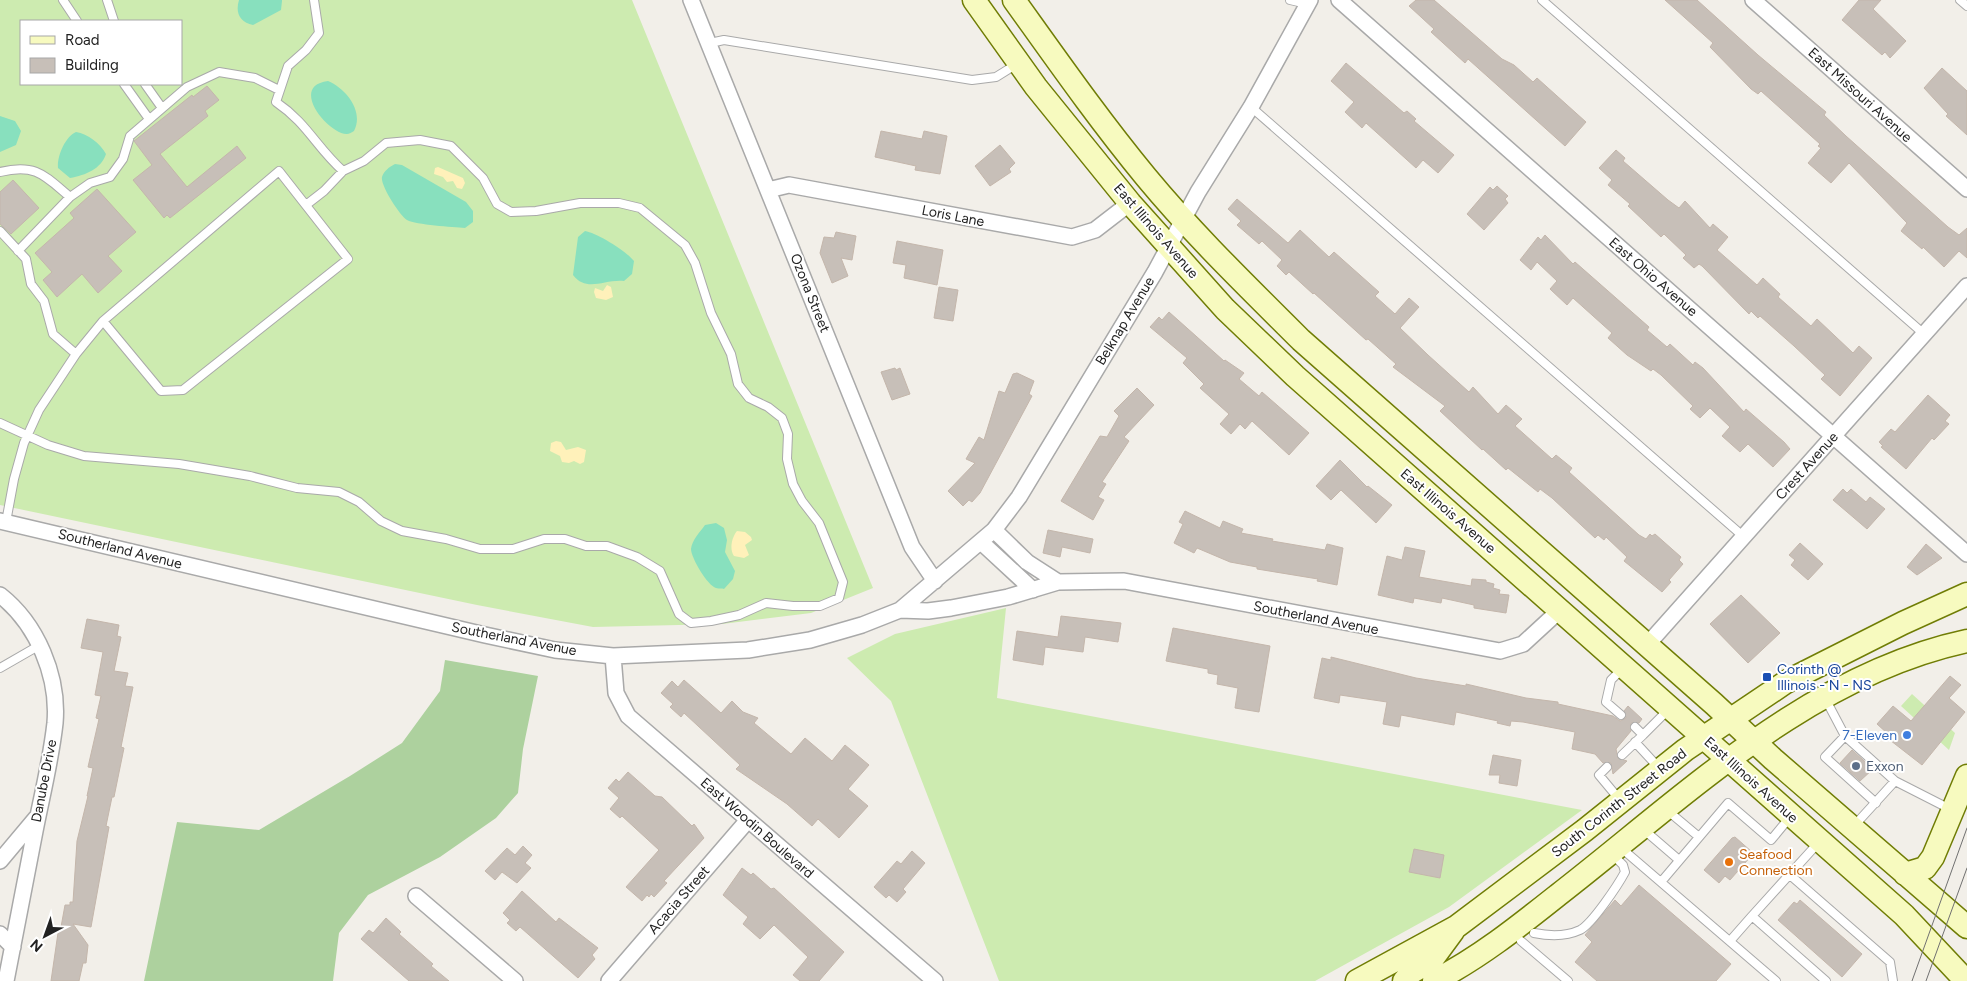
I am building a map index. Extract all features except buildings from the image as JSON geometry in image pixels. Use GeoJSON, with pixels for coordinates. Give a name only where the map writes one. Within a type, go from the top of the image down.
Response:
{"type":"FeatureCollection","features":[{"type":"Feature","properties":{"kind":"main road","name":"East Illinois Avenue"},"geometry":{"type":"LineString","coordinates":[[975,0],[1019,63],[1130,204],[1225,309],[1295,376],[1904,914],[1966,981]]}},
{"type":"Feature","properties":{"kind":"main road","name":"East Illinois Avenue"},"geometry":{"type":"LineString","coordinates":[[1014,0],[1076,87],[1146,178],[1182,219],[1301,340],[1967,928]]}},
{"type":"Feature","properties":{"kind":"main road"},"geometry":{"type":"LineString","coordinates":[[1449,512],[1468,488]]}},
{"type":"Feature","properties":{"kind":"main road","name":"South Corinth Street Road"},"geometry":{"type":"LineString","coordinates":[[1357,981],[1456,927],[1704,737],[1786,682],[1903,623],[1967,594]]}},
{"type":"Feature","properties":{"kind":"main road"},"geometry":{"type":"LineString","coordinates":[[1434,981],[1475,956],[1523,935],[1616,850],[1755,742],[1825,698],[1900,661],[1929,650],[1967,642]]}},
{"type":"Feature","properties":{"kind":"main road"},"geometry":{"type":"LineString","coordinates":[[1905,874],[1925,868],[1934,857],[1967,776]]}},
{"type":"Feature","properties":{"kind":"main road"},"geometry":{"type":"LineString","coordinates":[[1820,841],[1846,823]]}},
{"type":"Feature","properties":{"kind":"main road"},"geometry":{"type":"LineString","coordinates":[[1493,900],[1523,935]]}},
{"type":"Feature","properties":{"kind":"main road"},"geometry":{"type":"LineString","coordinates":[[1404,981],[1412,972],[1431,961],[1456,927]]}},
{"type":"Feature","properties":{"kind":"street","name":"Ozona Street"},"geometry":{"type":"LineString","coordinates":[[691,0],[710,43],[912,547],[935,581]]}},
{"type":"Feature","properties":{"kind":"street","name":"East Ohio Avenue"},"geometry":{"type":"LineString","coordinates":[[1339,0],[1967,554]]}},
{"type":"Feature","properties":{"kind":"street","name":"East Missouri Avenue"},"geometry":{"type":"LineString","coordinates":[[1753,0],[1967,189]]}},
{"type":"Feature","properties":{"kind":"street","name":"Belknap Avenue"},"geometry":{"type":"LineString","coordinates":[[900,610],[994,530],[1019,498],[1168,247],[1182,219],[1251,107],[1309,2]]}},
{"type":"Feature","properties":{"kind":"street","name":"Loris Lane"},"geometry":{"type":"LineString","coordinates":[[768,190],[789,185],[1072,237],[1095,230],[1130,204]]}},
{"type":"Feature","properties":{"kind":"street","name":"Crest Avenue"},"geometry":{"type":"LineString","coordinates":[[1647,646],[1967,286]]}},
{"type":"Feature","properties":{"kind":"street","name":"Southerland Avenue"},"geometry":{"type":"LineString","coordinates":[[3,521],[485,635],[555,650],[613,656],[748,650],[810,640],[862,625],[900,610],[928,611],[952,608],[1032,590],[1058,582],[1124,581],[1500,651],[1523,644],[1560,610]]}},
{"type":"Feature","properties":{"kind":"street"},"geometry":{"type":"LineString","coordinates":[[994,530],[1027,562],[1058,582]]}},
{"type":"Feature","properties":{"kind":"street"},"geometry":{"type":"LineString","coordinates":[[981,542],[1032,590]]}},
{"type":"Feature","properties":{"kind":"street","name":"Danube Drive"},"geometry":{"type":"LineString","coordinates":[[0,595],[17,610],[40,645],[48,669],[55,721],[49,766],[37,817],[6,981]]}},
{"type":"Feature","properties":{"kind":"street","name":"East Woodin Boulevard"},"geometry":{"type":"LineString","coordinates":[[613,656],[616,693],[628,716],[935,981]]}},
{"type":"Feature","properties":{"kind":"street"},"geometry":{"type":"LineString","coordinates":[[0,861],[37,817]]}},
{"type":"Feature","properties":{"kind":"street","name":"Acacia Street"},"geometry":{"type":"LineString","coordinates":[[609,981],[748,820]]}},
{"type":"Feature","properties":{"kind":"street"},"geometry":{"type":"LineString","coordinates":[[416,896],[515,981]]}},
{"type":"Feature","properties":{"kind":"street"},"geometry":{"type":"LineString","coordinates":[[0,934],[13,947]]}},
{"type":"Feature","properties":{"kind":"lane"},"geometry":{"type":"LineString","coordinates":[[63,0],[76,20]]}},
{"type":"Feature","properties":{"kind":"lane"},"geometry":{"type":"LineString","coordinates":[[107,0],[114,20]]}},
{"type":"Feature","properties":{"kind":"lane"},"geometry":{"type":"LineString","coordinates":[[314,0],[319,33],[306,50],[288,66],[276,102],[294,114],[315,137],[329,159],[343,171]]}},
{"type":"Feature","properties":{"kind":"lane"},"geometry":{"type":"LineString","coordinates":[[1290,0],[1309,2]]}},
{"type":"Feature","properties":{"kind":"lane"},"geometry":{"type":"LineString","coordinates":[[1542,0],[1924,334]]}},
{"type":"Feature","properties":{"kind":"lane"},"geometry":{"type":"LineString","coordinates":[[1960,0],[1967,6]]}},
{"type":"Feature","properties":{"kind":"lane"},"geometry":{"type":"LineString","coordinates":[[710,43],[724,40],[972,80],[996,77],[1019,63]]}},
{"type":"Feature","properties":{"kind":"lane"},"geometry":{"type":"LineString","coordinates":[[18,251],[70,197],[90,183],[110,177],[123,159],[130,136],[187,87],[219,72],[255,78],[279,90]]}},
{"type":"Feature","properties":{"kind":"lane"},"geometry":{"type":"LineString","coordinates":[[125,85],[149,119]]}},
{"type":"Feature","properties":{"kind":"lane"},"geometry":{"type":"LineString","coordinates":[[146,85],[162,108]]}},
{"type":"Feature","properties":{"kind":"lane"},"geometry":{"type":"LineString","coordinates":[[1251,107],[1744,537]]}},
{"type":"Feature","properties":{"kind":"lane"},"geometry":{"type":"LineString","coordinates":[[0,423],[28,436],[84,456],[179,464],[250,476],[297,488],[338,492],[359,502],[381,521],[402,531],[446,539],[480,550],[512,549],[544,539],[565,539],[586,546],[607,546],[637,558],[660,571],[679,614],[691,623],[711,622],[739,615],[766,602],[793,606],[820,606],[839,598],[843,582],[819,523],[792,484],[786,459],[788,434],[782,418],[768,407],[749,398],[738,384],[730,354],[711,313],[695,263],[685,245],[640,208],[619,203],[580,203],[511,212],[497,204],[483,178],[451,146],[420,140],[386,143],[364,161],[343,171],[324,191],[306,205]]}},
{"type":"Feature","properties":{"kind":"lane"},"geometry":{"type":"LineString","coordinates":[[0,172],[26,167],[46,176],[70,197]]}},
{"type":"Feature","properties":{"kind":"lane"},"geometry":{"type":"LineString","coordinates":[[3,521],[14,479],[39,410],[76,354],[103,321],[279,171],[348,259],[183,390],[161,391],[103,321]]}},
{"type":"Feature","properties":{"kind":"lane"},"geometry":{"type":"LineString","coordinates":[[0,232],[26,259],[31,284],[44,301],[54,334],[76,354]]}},
{"type":"Feature","properties":{"kind":"lane"},"geometry":{"type":"LineString","coordinates":[[0,668],[40,645]]}},
{"type":"Feature","properties":{"kind":"lane"},"geometry":{"type":"LineString","coordinates":[[1621,715],[1606,702],[1612,680],[1624,666]]}},
{"type":"Feature","properties":{"kind":"lane"},"geometry":{"type":"LineString","coordinates":[[1825,698],[1845,736],[1895,781],[1954,810]]}},
{"type":"Feature","properties":{"kind":"lane"},"geometry":{"type":"LineString","coordinates":[[1622,754],[1670,707]]}},
{"type":"Feature","properties":{"kind":"lane"},"geometry":{"type":"LineString","coordinates":[[1635,727],[1643,735]]}},
{"type":"Feature","properties":{"kind":"lane"},"geometry":{"type":"LineString","coordinates":[[1845,736],[1825,757],[1876,803]]}},
{"type":"Feature","properties":{"kind":"lane"},"geometry":{"type":"LineString","coordinates":[[1635,742],[1660,770]]}},
{"type":"Feature","properties":{"kind":"lane"},"geometry":{"type":"LineString","coordinates":[[1607,767],[1599,775],[1621,801]]}},
{"type":"Feature","properties":{"kind":"lane"},"geometry":{"type":"LineString","coordinates":[[1846,823],[1876,803],[1895,781]]}},
{"type":"Feature","properties":{"kind":"lane"},"geometry":{"type":"LineString","coordinates":[[1661,882],[1728,803],[1771,840],[1791,815]]}},
{"type":"Feature","properties":{"kind":"lane"},"geometry":{"type":"LineString","coordinates":[[1667,810],[1699,837]]}},
{"type":"Feature","properties":{"kind":"lane"},"geometry":{"type":"LineString","coordinates":[[1642,829],[1679,860]]}},
{"type":"Feature","properties":{"kind":"lane"},"geometry":{"type":"LineString","coordinates":[[1730,941],[1820,841]]}},
{"type":"Feature","properties":{"kind":"lane"},"geometry":{"type":"LineString","coordinates":[[1616,850],[1661,882],[1776,981]]}},
{"type":"Feature","properties":{"kind":"lane"},"geometry":{"type":"LineString","coordinates":[[1523,935],[1558,935],[1582,929],[1615,890],[1625,872],[1616,850]]}},
{"type":"Feature","properties":{"kind":"lane"},"geometry":{"type":"LineString","coordinates":[[1790,875],[1890,962],[1893,981]]}},
{"type":"Feature","properties":{"kind":"lane"},"geometry":{"type":"LineString","coordinates":[[1752,916],[1826,981]]}},
{"type":"Feature","properties":{"kind":"lane"},"geometry":{"type":"LineString","coordinates":[[1523,935],[1568,981]]}},
{"type":"Feature","properties":{"kind":"green space"},"geometry":{"type":"Polygon","coordinates":[[[0,0],[632,0],[873,588],[811,613],[722,624],[593,627],[477,605],[0,505],[0,0]]]}},
{"type":"Feature","properties":{"kind":"green space"},"geometry":{"type":"Polygon","coordinates":[[[239,0],[282,0],[281,10],[253,25],[245,22],[238,13],[239,0]]]}},
{"type":"Feature","properties":{"kind":"green space"},"geometry":{"type":"Polygon","coordinates":[[[328,81],[347,95],[355,109],[357,124],[354,131],[350,133],[339,132],[331,127],[316,110],[312,100],[312,92],[317,85],[328,81]]]}},
{"type":"Feature","properties":{"kind":"green space"},"geometry":{"type":"Polygon","coordinates":[[[0,116],[15,121],[21,131],[16,145],[0,152],[0,116]]]}},
{"type":"Feature","properties":{"kind":"green space"},"geometry":{"type":"Polygon","coordinates":[[[76,132],[93,140],[106,154],[101,164],[97,167],[82,175],[70,178],[58,168],[58,163],[65,142],[76,132]]]}},
{"type":"Feature","properties":{"kind":"green space"},"geometry":{"type":"Polygon","coordinates":[[[395,164],[402,165],[466,202],[473,211],[473,222],[465,228],[407,220],[391,200],[382,181],[384,173],[395,164]]]}},
{"type":"Feature","properties":{"kind":"green space"},"geometry":{"type":"Polygon","coordinates":[[[585,231],[604,239],[630,257],[634,261],[632,274],[624,281],[590,284],[578,280],[573,275],[578,237],[585,231]]]}},
{"type":"Feature","properties":{"kind":"green space"},"geometry":{"type":"Polygon","coordinates":[[[716,523],[724,528],[727,540],[725,552],[735,571],[733,579],[724,589],[716,588],[709,582],[697,565],[691,549],[695,539],[705,525],[716,523]]]}},
{"type":"Feature","properties":{"kind":"green space"},"geometry":{"type":"Polygon","coordinates":[[[1006,608],[997,698],[1582,810],[1449,907],[1315,981],[999,981],[891,701],[847,658],[895,634],[1006,608]]]}},
{"type":"Feature","properties":{"kind":"green space"},"geometry":{"type":"Polygon","coordinates":[[[445,660],[538,676],[523,749],[518,793],[496,818],[440,857],[368,895],[339,933],[333,981],[144,981],[177,822],[259,830],[350,776],[402,743],[440,691],[445,660]]]}},
{"type":"Feature","properties":{"kind":"green space"},"geometry":{"type":"Polygon","coordinates":[[[1912,694],[1955,733],[1949,750],[1901,706],[1912,694]]]}},
{"type":"Feature","properties":{"kind":"sand"},"geometry":{"type":"Polygon","coordinates":[[[438,167],[463,178],[465,183],[462,189],[457,188],[453,181],[447,182],[443,177],[434,174],[435,168],[438,167]]]}},
{"type":"Feature","properties":{"kind":"sand"},"geometry":{"type":"Polygon","coordinates":[[[607,285],[611,287],[613,297],[606,300],[596,298],[595,288],[603,291],[607,285]]]}},
{"type":"Feature","properties":{"kind":"sand"},"geometry":{"type":"Polygon","coordinates":[[[561,442],[566,450],[578,447],[586,450],[584,462],[580,464],[574,461],[569,463],[562,462],[560,456],[550,451],[551,443],[561,442]]]}},
{"type":"Feature","properties":{"kind":"sand"},"geometry":{"type":"Polygon","coordinates":[[[737,531],[745,532],[752,540],[745,545],[749,555],[744,558],[734,556],[732,553],[731,547],[737,531]]]}},
{"type":"Feature","properties":{"kind":"tram line"},"geometry":{"type":"LineString","coordinates":[[1912,981],[1967,828]]}},
{"type":"Feature","properties":{"kind":"tram line"},"geometry":{"type":"LineString","coordinates":[[1926,981],[1967,868]]}},
{"type":"Feature","properties":{"kind":"place","name":"Corinth @ Illinois - N - NS"},"geometry":{"type":"Point","coordinates":[1767,677]}},
{"type":"Feature","properties":{"kind":"place","name":"7-Eleven"},"geometry":{"type":"Point","coordinates":[1907,735]}},
{"type":"Feature","properties":{"kind":"place","name":"Exxon"},"geometry":{"type":"Point","coordinates":[1856,766]}},
{"type":"Feature","properties":{"kind":"place","name":"Seafood Connection"},"geometry":{"type":"Point","coordinates":[1729,862]}}]}
